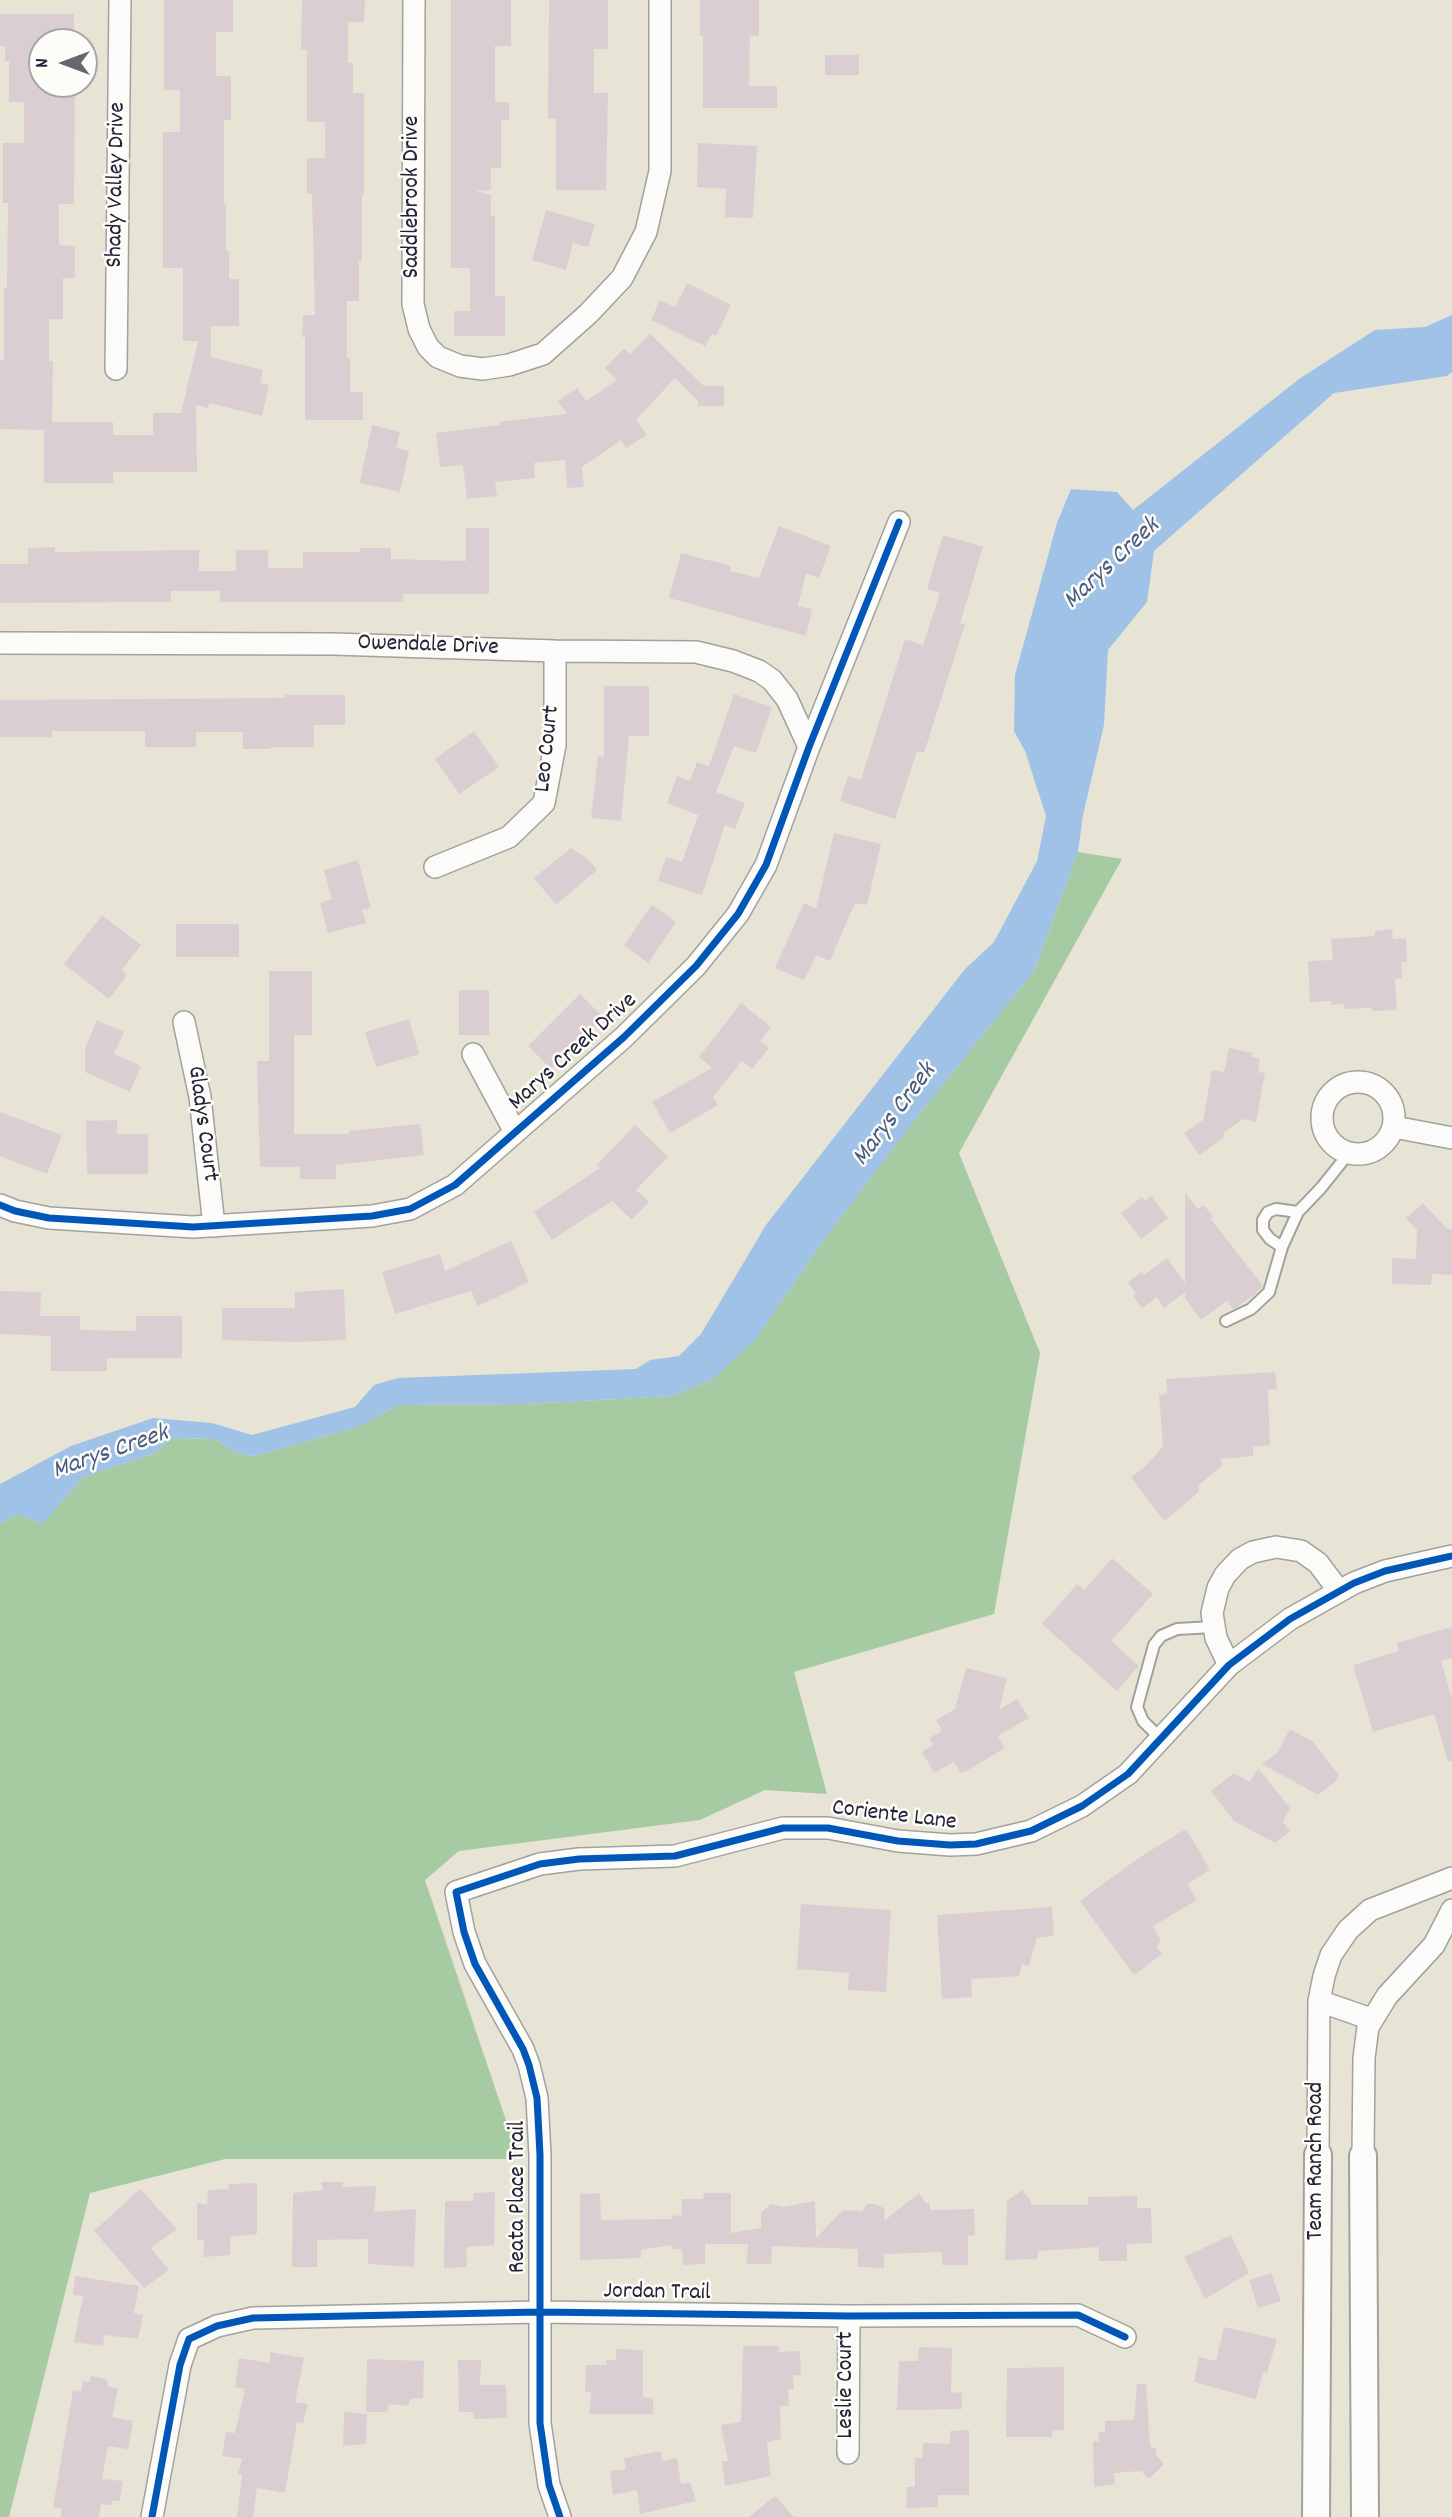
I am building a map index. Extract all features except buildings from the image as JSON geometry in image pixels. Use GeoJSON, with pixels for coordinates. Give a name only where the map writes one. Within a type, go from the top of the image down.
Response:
{"type":"FeatureCollection","features":[{"type":"Feature","properties":{"kind":"street","name":"Shady Valley Drive"},"geometry":{"type":"LineString","coordinates":[[117,369],[120,0]]}},
{"type":"Feature","properties":{"kind":"street","name":"Saddlebrook Drive"},"geometry":{"type":"LineString","coordinates":[[414,0],[413,304],[419,329],[428,347],[438,357],[466,367],[483,369],[509,365],[543,354],[588,314],[622,278],[646,232],[660,171],[660,0]]}},
{"type":"Feature","properties":{"kind":"street","name":"Marys Creek Drive"},"geometry":{"type":"LineString","coordinates":[[0,1205],[49,1218],[193,1227],[372,1216],[410,1209],[455,1185],[625,1037],[695,966],[738,914],[766,865],[809,747],[899,522]]}},
{"type":"Feature","properties":{"kind":"street","name":"Owendale Drive"},"geometry":{"type":"LineString","coordinates":[[0,643],[334,644],[555,651],[695,652],[733,661],[759,671],[772,680],[787,699],[809,747]]}},
{"type":"Feature","properties":{"kind":"street","name":"Leo Court"},"geometry":{"type":"LineString","coordinates":[[435,867],[509,837],[544,803],[555,745],[555,651]]}},
{"type":"Feature","properties":{"kind":"street","name":"Gladys Court"},"geometry":{"type":"LineString","coordinates":[[184,1022],[200,1097],[214,1226]]}},
{"type":"Feature","properties":{"kind":"street"},"geometry":{"type":"LineString","coordinates":[[472,1054],[515,1132]]}},
{"type":"Feature","properties":{"kind":"street"},"geometry":{"type":"LineString","coordinates":[[1364,1081],[1382,1089],[1390,1099],[1394,1111],[1394,1127],[1377,1149],[1366,1154],[1349,1153],[1330,1141],[1324,1130],[1322,1114],[1332,1091],[1343,1084],[1364,1081]]}},
{"type":"Feature","properties":{"kind":"street"},"geometry":{"type":"LineString","coordinates":[[1394,1127],[1452,1138]]}},
{"type":"Feature","properties":{"kind":"street"},"geometry":{"type":"LineString","coordinates":[[1229,1665],[1213,1627],[1214,1601],[1225,1575],[1240,1559],[1253,1552],[1276,1548],[1301,1551],[1318,1563],[1339,1591]]}},
{"type":"Feature","properties":{"kind":"street","name":"Coriente Lane"},"geometry":{"type":"LineString","coordinates":[[456,1892],[549,1862],[675,1856],[783,1828],[828,1828],[923,1844],[990,1841],[1031,1830],[1082,1806],[1128,1774],[1229,1665],[1283,1624],[1339,1591],[1385,1571],[1452,1556]]}},
{"type":"Feature","properties":{"kind":"street","name":"Team Ranch Road"},"geometry":{"type":"LineString","coordinates":[[1316,2517],[1319,2001],[1326,1968],[1331,1955],[1359,1919],[1379,1905],[1452,1878]]}},
{"type":"Feature","properties":{"kind":"street","name":"Reata Place Trail"},"geometry":{"type":"LineString","coordinates":[[456,1892],[464,1932],[475,1964],[523,2049],[530,2065],[537,2098],[540,2155],[539,2400],[542,2446],[549,2485],[561,2517]]}},
{"type":"Feature","properties":{"kind":"street","name":"Team Ranch Road"},"geometry":{"type":"LineString","coordinates":[[1365,2517],[1364,2049],[1371,2019],[1434,1945],[1452,1910]]}},
{"type":"Feature","properties":{"kind":"street"},"geometry":{"type":"LineString","coordinates":[[1319,2001],[1371,2019]]}},
{"type":"Feature","properties":{"kind":"street","name":"Jordan Trail"},"geometry":{"type":"LineString","coordinates":[[152,2517],[180,2365],[189,2339],[217,2326],[253,2318],[539,2312],[849,2316],[1078,2315],[1125,2337]]}},
{"type":"Feature","properties":{"kind":"street","name":"Leslie Court"},"geometry":{"type":"LineString","coordinates":[[848,2453],[849,2316]]}},
{"type":"Feature","properties":{"kind":"lane"},"geometry":{"type":"LineString","coordinates":[[1226,1321],[1251,1309],[1269,1292],[1282,1247],[1298,1212],[1349,1153]]}},
{"type":"Feature","properties":{"kind":"lane"},"geometry":{"type":"LineString","coordinates":[[1282,1247],[1263,1230],[1263,1220],[1268,1212],[1276,1209],[1298,1212]]}},
{"type":"Feature","properties":{"kind":"lane"},"geometry":{"type":"LineString","coordinates":[[1161,1739],[1143,1721],[1137,1707],[1154,1645],[1161,1636],[1177,1629],[1213,1627]]}},
{"type":"Feature","properties":{"kind":"green space"},"geometry":{"type":"Polygon","coordinates":[[[1078,852],[1122,859],[959,1153],[1040,1353],[994,1614],[794,1672],[827,1794],[765,1790],[700,1820],[459,1851],[425,1880],[519,2159],[225,2159],[90,2193],[9,2517],[0,2517],[0,1524],[17,1514],[43,1524],[83,1477],[153,1454],[172,1438],[215,1439],[236,1453],[254,1456],[361,1426],[398,1405],[526,1404],[672,1396],[712,1380],[754,1341],[821,1244],[917,1117],[1034,971],[1078,852]]]}},
{"type":"Feature","properties":{"kind":"water","name":"Marys Creek"},"geometry":{"type":"Polygon","coordinates":[[[1452,315],[1452,372],[1447,376],[1334,393],[1154,551],[1147,602],[1108,650],[1104,725],[1083,815],[1078,852],[1034,971],[917,1117],[821,1244],[754,1341],[712,1380],[672,1396],[526,1404],[398,1405],[361,1426],[254,1456],[236,1453],[215,1439],[172,1438],[153,1454],[83,1477],[43,1524],[17,1514],[0,1524],[0,1484],[71,1446],[153,1418],[212,1423],[252,1435],[355,1407],[374,1385],[398,1378],[636,1369],[650,1360],[679,1356],[701,1334],[766,1225],[965,969],[994,942],[1037,861],[1046,816],[1025,751],[1014,731],[1015,675],[1057,523],[1071,489],[1117,492],[1133,510],[1299,379],[1375,330],[1425,327],[1452,315]]]}},
{"type":"Feature","properties":{"kind":"cycle path"},"geometry":{"type":"LineString","coordinates":[[0,1205],[49,1218],[193,1227],[372,1216],[410,1209],[455,1185],[624,1037],[696,966],[738,914],[766,865],[809,747],[899,522]]}},
{"type":"Feature","properties":{"kind":"cycle path"},"geometry":{"type":"LineString","coordinates":[[560,2517],[549,2485],[540,2423],[540,2155],[537,2098],[523,2049],[475,1964],[464,1932],[456,1892],[540,1864],[579,1859],[675,1856],[783,1828],[828,1828],[898,1841],[950,1845],[976,1844],[1031,1831],[1082,1806],[1128,1774],[1229,1665],[1290,1619],[1354,1583],[1385,1571],[1452,1556]]}},
{"type":"Feature","properties":{"kind":"cycle path"},"geometry":{"type":"LineString","coordinates":[[152,2517],[180,2365],[189,2339],[217,2326],[253,2318],[539,2312],[849,2316],[1078,2315],[1125,2337]]}}]}
